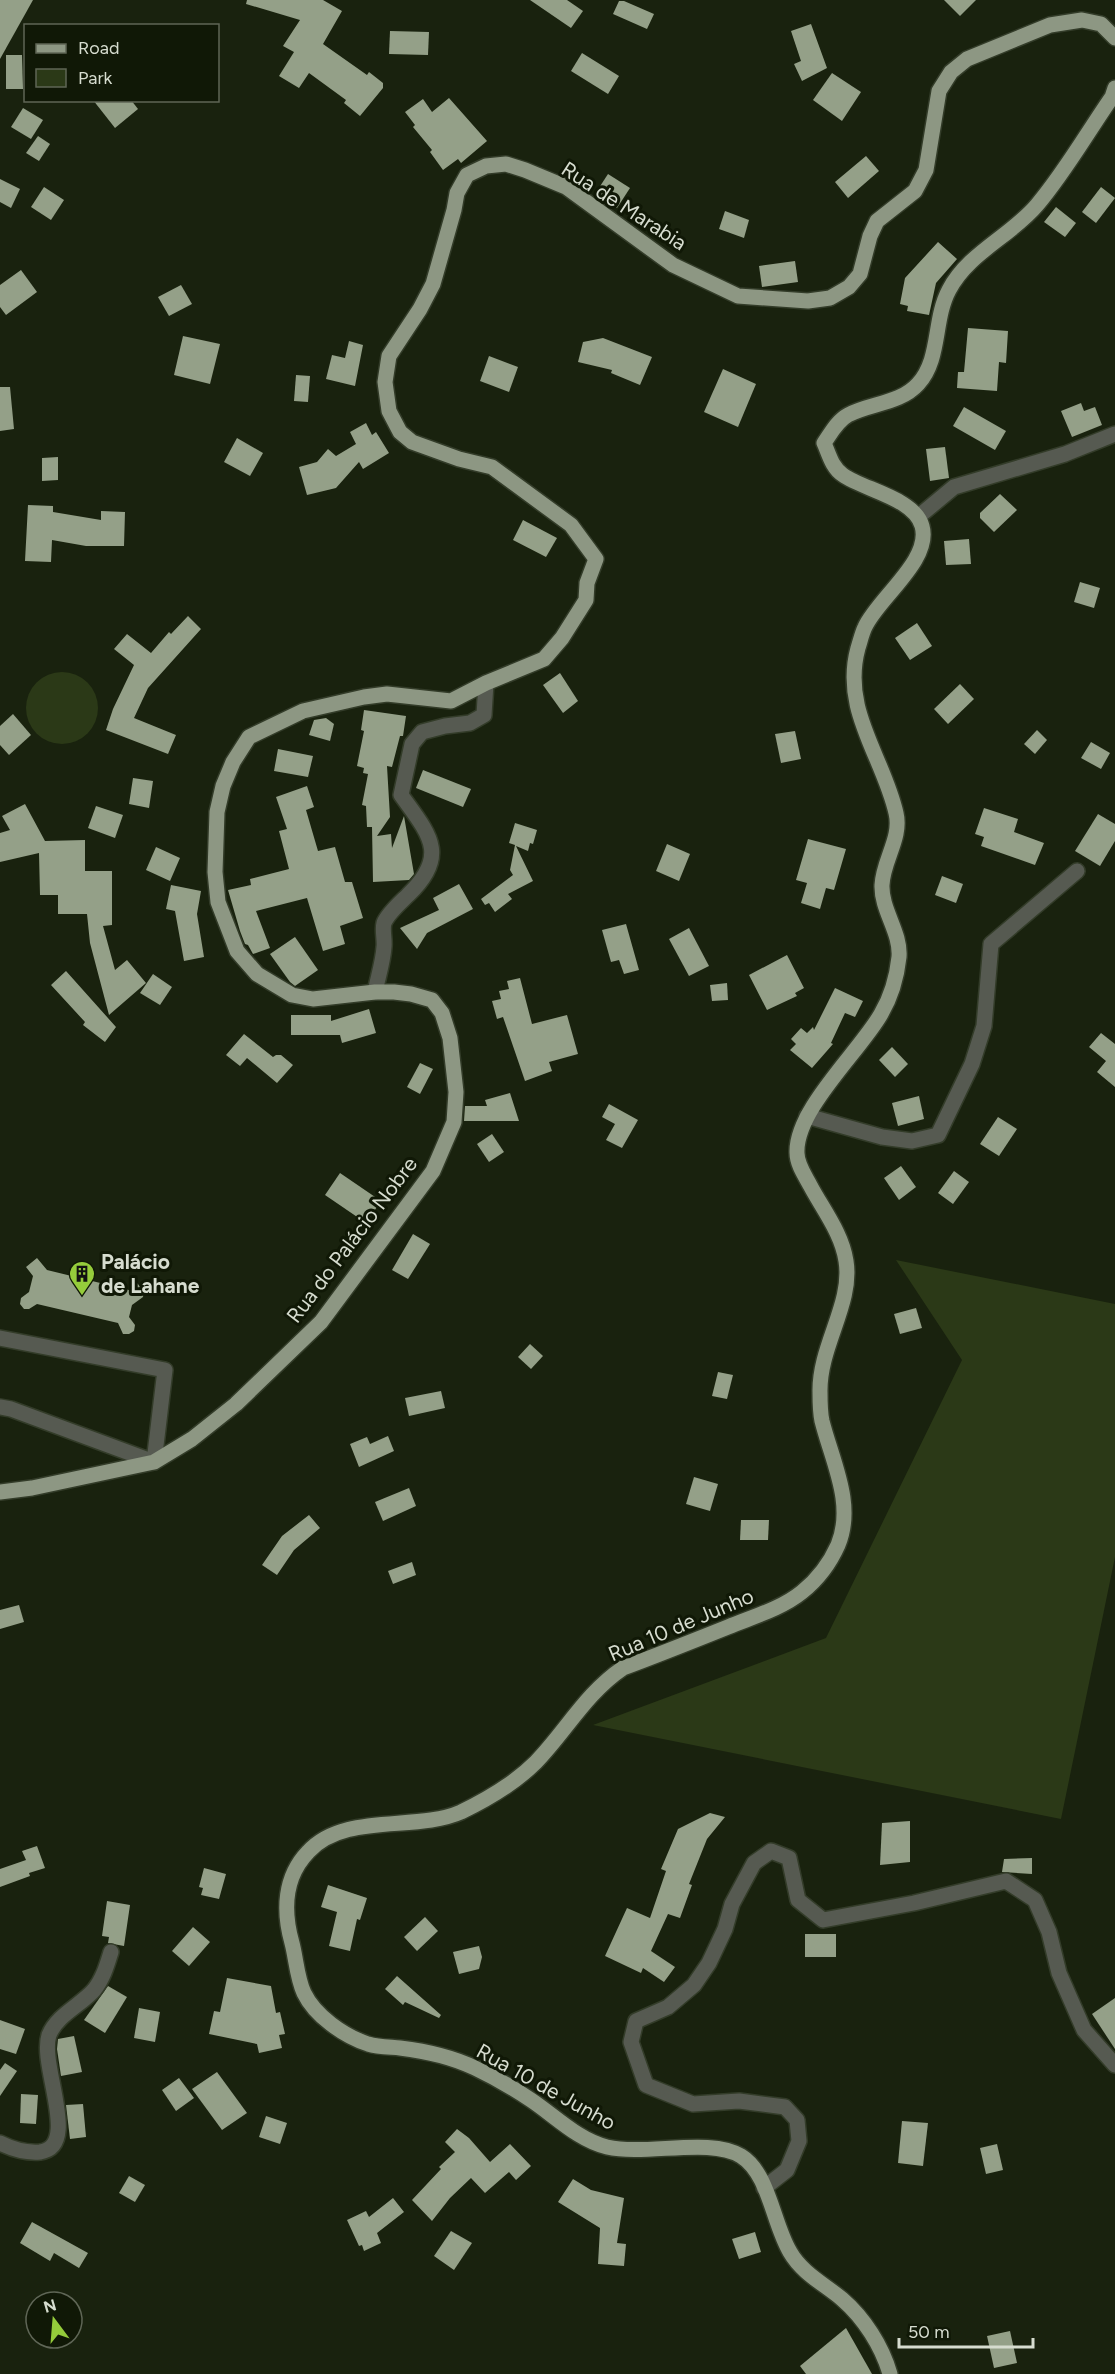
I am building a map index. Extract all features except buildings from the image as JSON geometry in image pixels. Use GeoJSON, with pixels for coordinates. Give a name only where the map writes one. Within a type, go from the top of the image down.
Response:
{"type":"FeatureCollection","features":[{"type":"Feature","properties":{"kind":"main road","name":"Rua de Marabia"},"geometry":{"type":"LineString","coordinates":[[456,1108],[450,1038],[442,1013],[432,1000],[411,994],[375,992],[313,999],[292,995],[257,974],[237,951],[218,902],[215,872],[217,812],[223,786],[233,762],[249,737],[303,711],[364,697],[387,694],[452,701],[486,683],[544,659],[562,638],[586,600],[587,583],[596,559],[571,525],[492,467],[459,459],[412,442],[400,432],[389,411],[386,382],[389,356],[420,309],[433,284],[457,193],[468,175],[486,166],[506,164],[566,187],[673,265],[738,296],[808,301],[830,298],[849,287],[860,274],[870,236],[877,221],[915,191],[921,181],[926,170],[939,91],[951,72],[967,59],[1050,25],[1082,20],[1101,24],[1115,38]]}},
{"type":"Feature","properties":{"kind":"main road"},"geometry":{"type":"LineString","coordinates":[[918,517],[901,503],[843,476],[834,467],[825,443],[833,429],[848,416],[894,400],[917,386],[930,367],[939,318],[949,290],[969,263],[1010,232],[1036,206],[1112,97],[1115,88]]}},
{"type":"Feature","properties":{"kind":"main road","name":"Rua 10 de Junho"},"geometry":{"type":"LineString","coordinates":[[890,2374],[885,2356],[859,2316],[843,2300],[800,2267],[778,2227],[757,2172],[746,2158],[732,2151],[712,2148],[634,2151],[604,2146],[574,2131],[530,2099],[472,2066],[424,2051],[368,2044],[341,2030],[319,2014],[304,1992],[285,1920],[287,1896],[293,1873],[309,1850],[331,1836],[350,1829],[451,1816],[484,1802],[536,1762],[604,1681],[623,1668],[770,1610],[801,1592],[825,1568],[839,1542],[844,1517],[842,1491],[821,1417],[820,1386],[824,1355],[848,1282],[844,1250],[835,1228],[807,1179],[797,1153],[807,1116],[881,1013],[896,978],[900,951],[881,888],[885,864],[895,839],[898,818],[890,792],[867,738],[857,705],[853,677],[865,625],[912,565],[923,543],[924,530],[918,517]]}},
{"type":"Feature","properties":{"kind":"main road","name":"Rua do Palácio Nobre"},"geometry":{"type":"LineString","coordinates":[[0,1492],[32,1488],[154,1462],[192,1439],[237,1404],[321,1322],[433,1171],[449,1138],[456,1108]]}},
{"type":"Feature","properties":{"kind":"street"},"geometry":{"type":"LineString","coordinates":[[918,517],[954,487],[1065,454],[1115,434]]}},
{"type":"Feature","properties":{"kind":"street"},"geometry":{"type":"LineString","coordinates":[[375,992],[384,946],[384,923],[399,904],[422,882],[430,867],[432,851],[427,831],[401,795],[412,744],[422,732],[470,723],[484,715],[486,683]]}},
{"type":"Feature","properties":{"kind":"street"},"geometry":{"type":"LineString","coordinates":[[807,1116],[882,1137],[912,1141],[938,1135],[972,1064],[984,1026],[991,944],[1077,871]]}},
{"type":"Feature","properties":{"kind":"street"},"geometry":{"type":"LineString","coordinates":[[0,1338],[165,1370],[154,1462],[4,1410]]}},
{"type":"Feature","properties":{"kind":"street"},"geometry":{"type":"LineString","coordinates":[[764,2188],[787,2170],[799,2141],[796,2120],[785,2107],[739,2101],[693,2104],[646,2085],[632,2042],[636,2021],[668,2007],[694,1985],[704,1971],[725,1929],[732,1904],[754,1863],[771,1851],[789,1858],[798,1900],[823,1920],[914,1903],[1006,1881],[1035,1900],[1049,1932],[1059,1973],[1084,2030],[1115,2065]]}},
{"type":"Feature","properties":{"kind":"street"},"geometry":{"type":"LineString","coordinates":[[0,2144],[17,2150],[38,2152],[53,2146],[58,2138],[58,2115],[47,2063],[49,2036],[58,2021],[96,1988],[111,1952]]}},
{"type":"Feature","properties":{"kind":"green space"},"geometry":{"type":"Polygon","coordinates":[[[62,672],[76,675],[88,682],[95,694],[98,708],[95,722],[88,734],[76,741],[62,744],[48,741],[36,734],[29,722],[26,708],[29,694],[36,682],[48,675],[62,672]]]}},
{"type":"Feature","properties":{"kind":"green space"},"geometry":{"type":"Polygon","coordinates":[[[896,1260],[1115,1304],[1115,1557],[1061,1819],[593,1725],[826,1638],[962,1360],[896,1260]]]}},
{"type":"Feature","properties":{"kind":"place","name":"Palácio de Lahane"},"geometry":{"type":"Point","coordinates":[82,1297]}}]}
